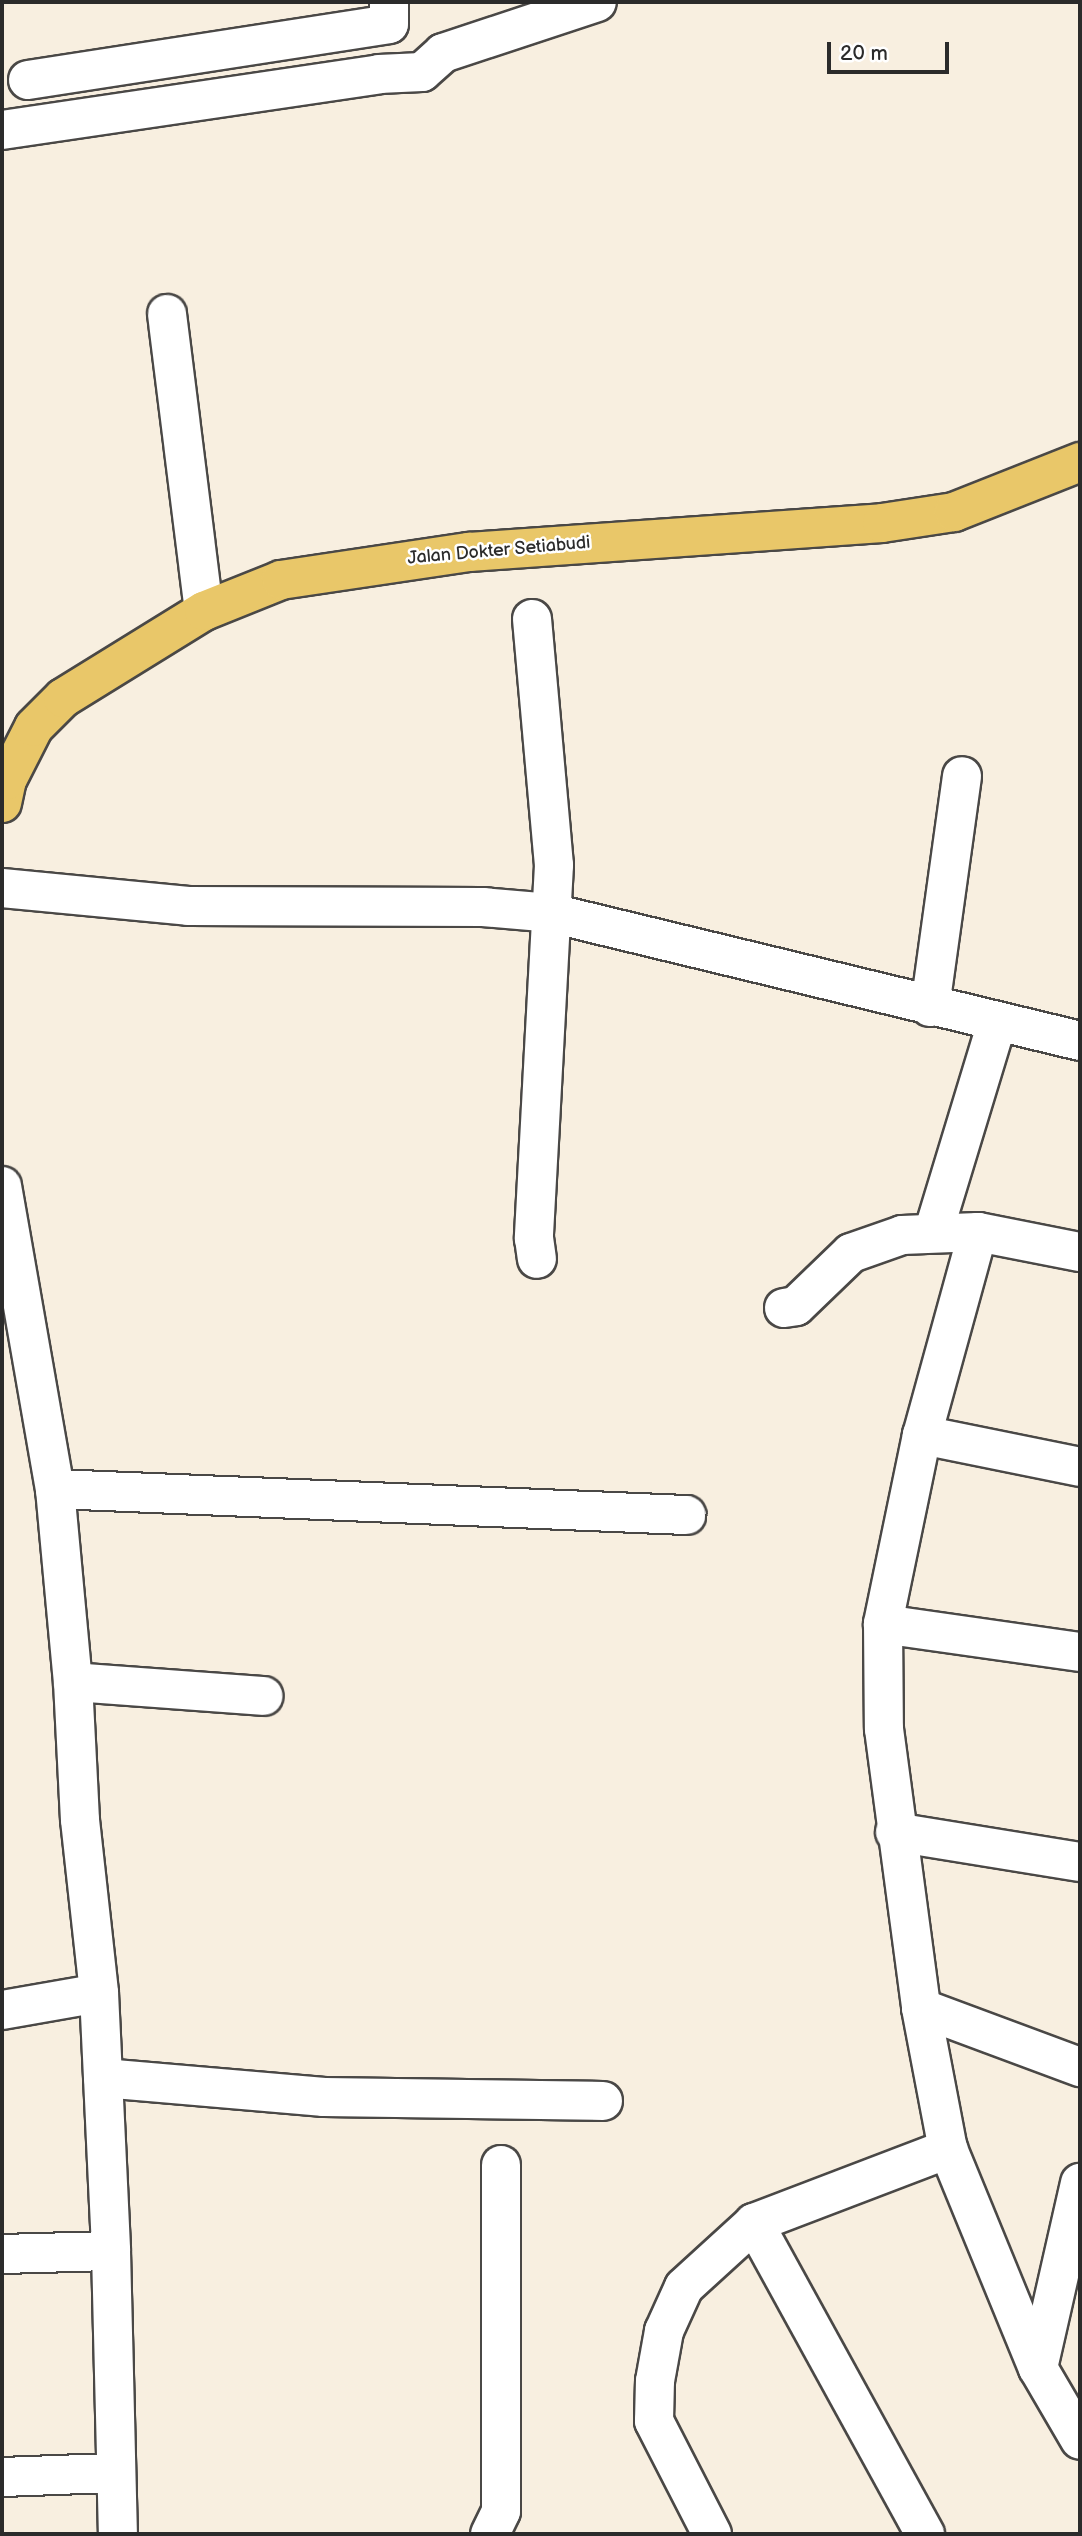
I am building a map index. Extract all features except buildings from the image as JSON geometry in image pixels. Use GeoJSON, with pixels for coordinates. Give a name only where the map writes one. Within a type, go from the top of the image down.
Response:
{"type":"FeatureCollection","features":[{"type":"Feature","properties":{"kind":"main road","name":"Jalan Dokter Setiabudi"},"geometry":{"type":"LineString","coordinates":[[4,785],[34,727],[63,698],[204,611],[281,580],[399,559],[882,523],[954,512],[1080,462]]}},
{"type":"Feature","properties":{"kind":"street"},"geometry":{"type":"LineString","coordinates":[[28,80],[389,24],[389,2]]}},
{"type":"Feature","properties":{"kind":"street"},"geometry":{"type":"LineString","coordinates":[[2,130],[379,74],[422,72],[443,53],[597,2]]}},
{"type":"Feature","properties":{"kind":"street"},"geometry":{"type":"LineString","coordinates":[[167,314],[204,611]]}},
{"type":"Feature","properties":{"kind":"street"},"geometry":{"type":"LineString","coordinates":[[532,619],[554,865],[534,1238],[537,1259]]}},
{"type":"Feature","properties":{"kind":"street"},"geometry":{"type":"LineString","coordinates":[[930,1007],[962,776]]}},
{"type":"Feature","properties":{"kind":"street"},"geometry":{"type":"LineString","coordinates":[[2,888],[188,906],[483,907],[551,913],[930,1007],[1080,1041]]}},
{"type":"Feature","properties":{"kind":"street"},"geometry":{"type":"LineString","coordinates":[[933,1230],[997,1021]]}},
{"type":"Feature","properties":{"kind":"street"},"geometry":{"type":"LineString","coordinates":[[2,1186],[55,1489],[73,1682],[80,1821],[99,1993],[111,2251],[113,2473],[118,2534]]}},
{"type":"Feature","properties":{"kind":"street"},"geometry":{"type":"LineString","coordinates":[[784,1308],[796,1306],[851,1254],[876,1241],[933,1230],[978,1232],[1080,1252]]}},
{"type":"Feature","properties":{"kind":"street"},"geometry":{"type":"LineString","coordinates":[[978,1232],[922,1435],[883,1625],[884,1729],[895,1832],[921,2008],[948,2149],[1038,2368],[1080,2440]]}},
{"type":"Feature","properties":{"kind":"street"},"geometry":{"type":"LineString","coordinates":[[922,1435],[1080,1467]]}},
{"type":"Feature","properties":{"kind":"street"},"geometry":{"type":"LineString","coordinates":[[55,1489],[686,1515]]}},
{"type":"Feature","properties":{"kind":"street"},"geometry":{"type":"LineString","coordinates":[[883,1625],[1080,1652]]}},
{"type":"Feature","properties":{"kind":"street"},"geometry":{"type":"LineString","coordinates":[[73,1682],[263,1696]]}},
{"type":"Feature","properties":{"kind":"street"},"geometry":{"type":"LineString","coordinates":[[895,1832],[1080,1862]]}},
{"type":"Feature","properties":{"kind":"street"},"geometry":{"type":"LineString","coordinates":[[2,2010],[99,1993]]}},
{"type":"Feature","properties":{"kind":"street"},"geometry":{"type":"LineString","coordinates":[[921,2008],[1080,2067]]}},
{"type":"Feature","properties":{"kind":"street"},"geometry":{"type":"LineString","coordinates":[[103,2078],[324,2097],[603,2101]]}},
{"type":"Feature","properties":{"kind":"street"},"geometry":{"type":"LineString","coordinates":[[712,2534],[654,2421],[655,2381],[664,2331],[684,2287],[754,2223],[948,2149]]}},
{"type":"Feature","properties":{"kind":"street"},"geometry":{"type":"LineString","coordinates":[[490,2534],[501,2511],[501,2165]]}},
{"type":"Feature","properties":{"kind":"street"},"geometry":{"type":"LineString","coordinates":[[1038,2368],[1080,2183]]}},
{"type":"Feature","properties":{"kind":"street"},"geometry":{"type":"LineString","coordinates":[[754,2223],[925,2534]]}},
{"type":"Feature","properties":{"kind":"street"},"geometry":{"type":"LineString","coordinates":[[2,2254],[111,2251]]}},
{"type":"Feature","properties":{"kind":"street"},"geometry":{"type":"LineString","coordinates":[[2,2477],[113,2473]]}}]}
